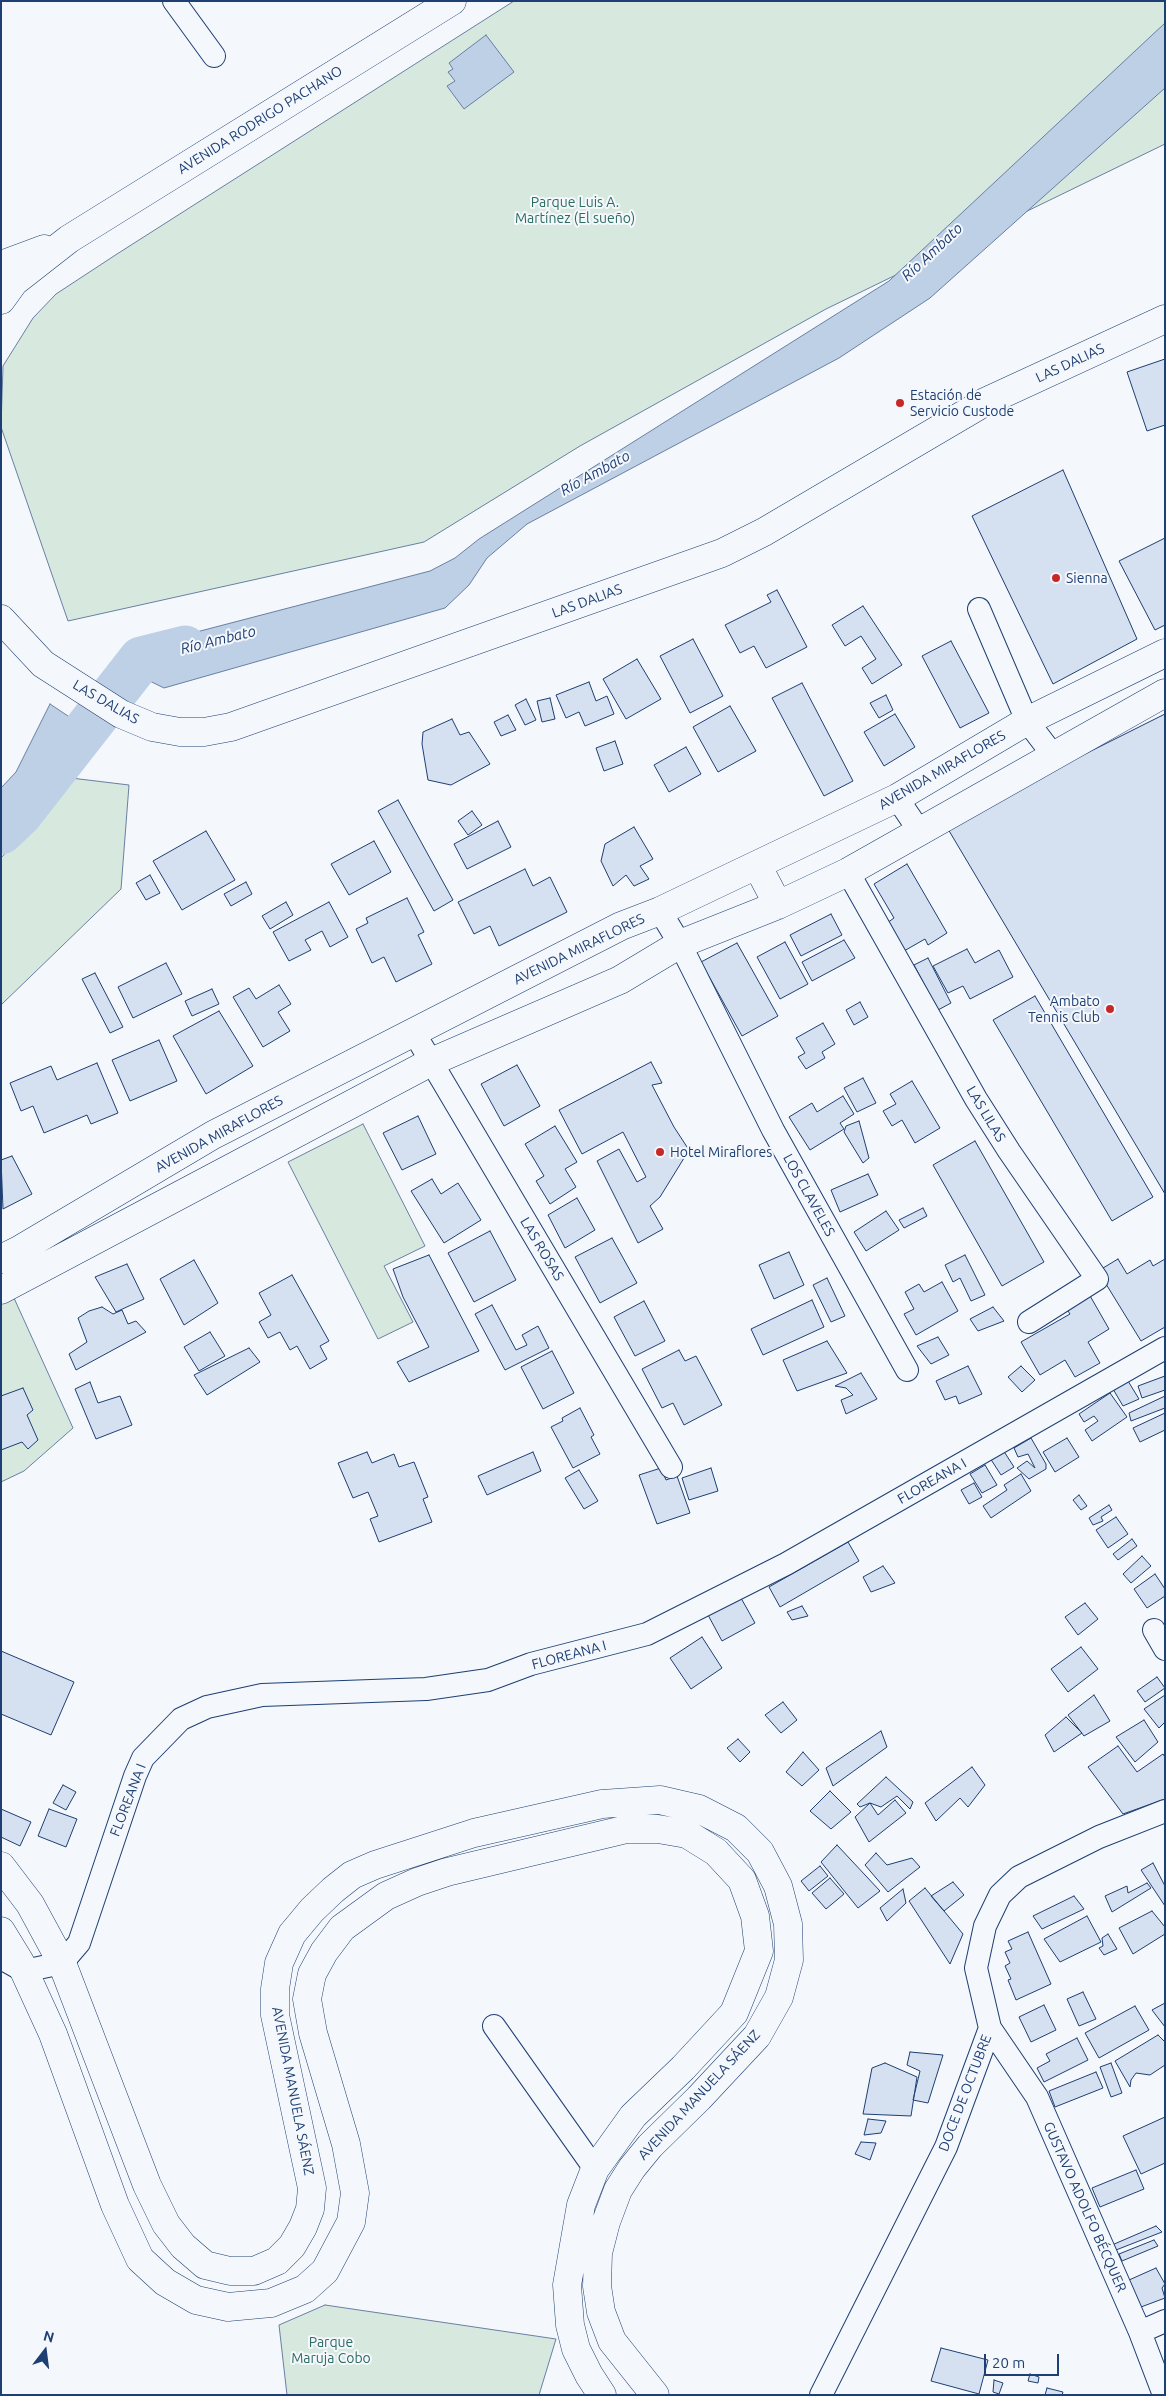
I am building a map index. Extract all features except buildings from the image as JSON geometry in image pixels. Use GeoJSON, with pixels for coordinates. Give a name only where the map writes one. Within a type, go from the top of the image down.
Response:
{"type":"FeatureCollection","features":[{"type":"Feature","properties":{"kind":"main road","name":"AVENIDA RODRIGO PACHANO"},"geometry":{"type":"LineString","coordinates":[[1,300],[14,282],[69,239],[452,1]]}},
{"type":"Feature","properties":{"kind":"main road","name":"AVENIDA RODRIGO PACHANO"},"geometry":{"type":"LineString","coordinates":[[1,265],[69,239]]}},
{"type":"Feature","properties":{"kind":"main road","name":"LAS DALIAS"},"geometry":{"type":"LineString","coordinates":[[1,619],[43,664],[121,714],[152,727],[180,732],[204,732],[231,727],[722,553],[764,532],[986,402],[1165,319]]}},
{"type":"Feature","properties":{"kind":"main road","name":"AVENIDA MIRAFLORES"},"geometry":{"type":"LineString","coordinates":[[1,1259],[213,1135],[621,926],[660,911],[897,798],[1027,721],[1165,653]]}},
{"type":"Feature","properties":{"kind":"main road"},"geometry":{"type":"LineString","coordinates":[[1,1290],[431,1062],[620,980],[680,944],[778,905],[848,872],[1165,693]]}},
{"type":"Feature","properties":{"kind":"main road"},"geometry":{"type":"LineString","coordinates":[[757,865],[778,905]]}},
{"type":"Feature","properties":{"kind":"main road"},"geometry":{"type":"LineString","coordinates":[[213,1135],[230,1170]]}},
{"type":"Feature","properties":{"kind":"main road","name":"AVENIDA MANUELA SÁENZ"},"geometry":{"type":"LineString","coordinates":[[1,1866],[30,1904],[62,1963],[147,2185],[166,2224],[183,2246],[205,2265],[230,2271],[254,2272],[277,2261],[292,2246],[303,2227],[310,2209],[312,2188],[276,2015],[275,1989],[280,1963],[292,1934],[326,1897],[352,1875],[375,1865],[474,1833],[602,1804],[660,1800],[699,1809],[736,1828],[760,1852],[778,1886],[788,1924],[789,1960],[779,1997],[757,2036],[699,2098],[650,2146],[632,2168],[618,2190],[606,2222],[598,2253],[597,2286],[601,2312],[612,2341],[655,2395]]}},
{"type":"Feature","properties":{"kind":"main road"},"geometry":{"type":"LineString","coordinates":[[1,1931],[12,1965],[53,2034],[115,2205],[140,2258],[165,2282],[196,2300],[228,2307],[271,2304],[305,2290],[325,2271],[351,2222],[356,2193],[348,2154],[313,2032],[307,1999],[312,1974],[324,1952],[342,1928],[386,1896],[417,1882],[447,1872],[627,1829],[658,1829],[687,1834],[716,1852],[742,1880],[755,1916],[759,1951],[734,2013],[683,2068],[633,2116],[595,2169],[581,2205],[568,2285],[570,2325],[576,2349],[602,2395]]}},
{"type":"Feature","properties":{"kind":"street"},"geometry":{"type":"LineString","coordinates":[[174,1],[214,56]]}},
{"type":"Feature","properties":{"kind":"street"},"geometry":{"type":"LineString","coordinates":[[980,609],[1027,721],[1053,755]]}},
{"type":"Feature","properties":{"kind":"street"},"geometry":{"type":"LineString","coordinates":[[897,798],[920,832]]}},
{"type":"Feature","properties":{"kind":"street","name":"LAS LILAS"},"geometry":{"type":"LineString","coordinates":[[848,872],[976,1098],[1009,1151],[1097,1279],[1029,1322]]}},
{"type":"Feature","properties":{"kind":"street","name":"LOS CLAVELES"},"geometry":{"type":"LineString","coordinates":[[660,911],[680,944],[773,1130],[907,1370]]}},
{"type":"Feature","properties":{"kind":"street","name":"LAS ROSAS"},"geometry":{"type":"LineString","coordinates":[[413,1031],[671,1467]]}},
{"type":"Feature","properties":{"kind":"street","name":"FLOREANA I"},"geometry":{"type":"LineString","coordinates":[[62,1963],[79,1943],[108,1852],[143,1758],[181,1719],[207,1707],[262,1695],[426,1689],[488,1680],[531,1664],[647,1634],[786,1564],[1165,1348]]}},
{"type":"Feature","properties":{"kind":"street"},"geometry":{"type":"LineString","coordinates":[[1154,1630],[1165,1649]]}},
{"type":"Feature","properties":{"kind":"street","name":"DOCE DE OCTUBRE"},"geometry":{"type":"LineString","coordinates":[[821,2395],[946,2147],[990,2028],[976,1968],[985,1926],[1000,1895],[1019,1877],[1099,1837],[1165,1811]]}},
{"type":"Feature","properties":{"kind":"street"},"geometry":{"type":"LineString","coordinates":[[12,1965],[62,1963]]}},
{"type":"Feature","properties":{"kind":"street"},"geometry":{"type":"LineString","coordinates":[[494,2026],[595,2169]]}},
{"type":"Feature","properties":{"kind":"street","name":"GUSTAVO ADOLFO BÉCQUER"},"geometry":{"type":"LineString","coordinates":[[990,2028],[1037,2097],[1140,2332],[1164,2395]]}},
{"type":"Feature","properties":{"kind":"street"},"geometry":{"type":"LineString","coordinates":[[1140,2332],[1165,2321]]}},
{"type":"Feature","properties":{"kind":"green space","name":"Parque Luis A. Martínez (El sueño)"},"geometry":{"type":"Polygon","coordinates":[[[514,1],[1165,1],[1165,144],[826,309],[580,446],[424,542],[68,621],[1,427],[3,366],[33,318],[56,294],[514,1]]]}},
{"type":"Feature","properties":{"kind":"green space"},"geometry":{"type":"Polygon","coordinates":[[[71,778],[129,785],[121,889],[1,1005],[1,858],[71,778]]]}},
{"type":"Feature","properties":{"kind":"green space"},"geometry":{"type":"Polygon","coordinates":[[[363,1124],[425,1246],[384,1266],[413,1322],[378,1339],[288,1162],[363,1124]]]}},
{"type":"Feature","properties":{"kind":"green space"},"geometry":{"type":"Polygon","coordinates":[[[14,1298],[73,1428],[24,1471],[1,1482],[1,1304],[14,1298]]]}},
{"type":"Feature","properties":{"kind":"green space","name":"Parque Maruja Cobo"},"geometry":{"type":"Polygon","coordinates":[[[325,2305],[556,2339],[539,2395],[287,2395],[279,2325],[325,2305]]]}},
{"type":"Feature","properties":{"kind":"water"},"geometry":{"type":"Polygon","coordinates":[[[1165,23],[1165,88],[930,298],[839,358],[527,524],[487,558],[469,585],[445,608],[164,688],[119,666],[139,647],[430,571],[455,558],[479,539],[889,281],[1165,23]]]}},
{"type":"Feature","properties":{"kind":"water"},"geometry":{"type":"Polygon","coordinates":[[[486,35],[514,72],[464,109],[447,86],[455,81],[448,72],[453,69],[449,63],[486,35]]]}},
{"type":"Feature","properties":{"kind":"water"},"geometry":{"type":"Polygon","coordinates":[[[50,704],[92,732],[64,778],[1,849],[1,788],[16,772],[50,704]]]}},
{"type":"Feature","properties":{"kind":"waterway","name":"Río Ambato"},"geometry":{"type":"LineString","coordinates":[[1,832],[20,814],[141,659],[185,648]]}},
{"type":"Feature","properties":{"kind":"place","name":"Estación de Servicio Custode"},"geometry":{"type":"Point","coordinates":[900,403]}},
{"type":"Feature","properties":{"kind":"place","name":"Sienna"},"geometry":{"type":"Point","coordinates":[1056,578]}},
{"type":"Feature","properties":{"kind":"place","name":"Ambato Tennis Club"},"geometry":{"type":"Point","coordinates":[1110,1009]}},
{"type":"Feature","properties":{"kind":"place","name":"Hotel Miraflores"},"geometry":{"type":"Point","coordinates":[660,1152]}}]}
